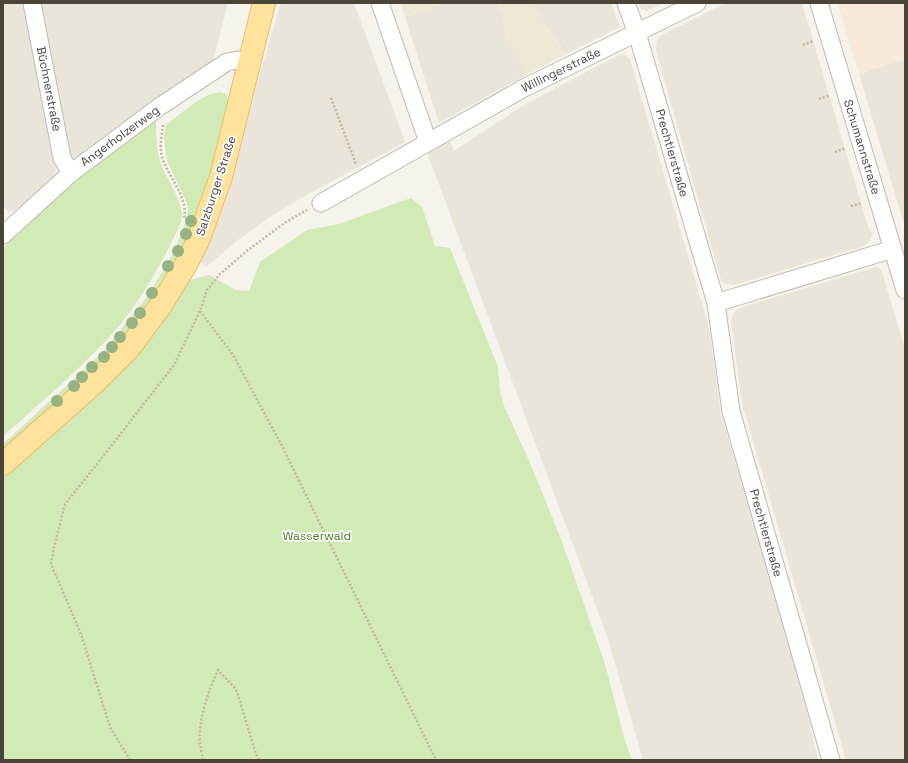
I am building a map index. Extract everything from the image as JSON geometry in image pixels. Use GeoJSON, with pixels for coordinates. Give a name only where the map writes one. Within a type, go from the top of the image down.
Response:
{"type":"FeatureCollection","features":[{"type":"Feature","properties":{"kind":"main road","name":"Salzburger Straße"},"geometry":{"type":"LineString","coordinates":[[3,464],[94,383],[130,347],[161,304],[185,266],[198,241],[221,177],[264,3]]}},
{"type":"Feature","properties":{"kind":"street","name":"Büchnerstraße"},"geometry":{"type":"LineString","coordinates":[[32,3],[62,158],[71,173]]}},
{"type":"Feature","properties":{"kind":"street"},"geometry":{"type":"LineString","coordinates":[[380,3],[428,142]]}},
{"type":"Feature","properties":{"kind":"street","name":"Prechtlerstraße"},"geometry":{"type":"LineString","coordinates":[[626,3],[637,33],[716,303],[731,410],[831,760]]}},
{"type":"Feature","properties":{"kind":"street","name":"Willingerstraße"},"geometry":{"type":"LineString","coordinates":[[321,203],[524,88],[697,3]]}},
{"type":"Feature","properties":{"kind":"street","name":"Schumannstraße"},"geometry":{"type":"LineString","coordinates":[[819,3],[905,290]]}},
{"type":"Feature","properties":{"kind":"street","name":"Angerholzerweg"},"geometry":{"type":"LineString","coordinates":[[5,231],[71,173],[159,107],[227,62],[238,60],[250,63]]}},
{"type":"Feature","properties":{"kind":"street"},"geometry":{"type":"LineString","coordinates":[[716,303],[892,249]]}},
{"type":"Feature","properties":{"kind":"path"},"geometry":{"type":"LineString","coordinates":[[803,45],[815,40]]}},
{"type":"Feature","properties":{"kind":"path"},"geometry":{"type":"LineString","coordinates":[[819,99],[831,94]]}},
{"type":"Feature","properties":{"kind":"path"},"geometry":{"type":"LineString","coordinates":[[331,98],[358,170]]}},
{"type":"Feature","properties":{"kind":"path"},"geometry":{"type":"LineString","coordinates":[[163,123],[162,155],[168,173],[184,203],[185,217],[183,223]]}},
{"type":"Feature","properties":{"kind":"path"},"geometry":{"type":"LineString","coordinates":[[835,152],[847,148]]}},
{"type":"Feature","properties":{"kind":"path"},"geometry":{"type":"LineString","coordinates":[[851,206],[864,202]]}},
{"type":"Feature","properties":{"kind":"path"},"geometry":{"type":"LineString","coordinates":[[130,760],[110,727],[81,634],[51,564],[64,504],[174,365],[200,311],[207,290],[220,274],[248,250],[286,222],[321,203]]}},
{"type":"Feature","properties":{"kind":"path"},"geometry":{"type":"LineString","coordinates":[[200,311],[233,355],[280,444],[436,760]]}},
{"type":"Feature","properties":{"kind":"path"},"geometry":{"type":"LineString","coordinates":[[203,760],[200,744],[202,715],[211,685],[218,670],[236,689],[259,760]]}},
{"type":"Feature","properties":{"kind":"shaded area"},"geometry":{"type":"Polygon","coordinates":[[[3,3],[25,3],[56,159],[55,177],[20,207],[13,211],[8,211],[3,205],[3,3]]]}},
{"type":"Feature","properties":{"kind":"shaded area"},"geometry":{"type":"Polygon","coordinates":[[[37,3],[228,3],[213,61],[83,155],[75,158],[70,156],[37,3]]]}},
{"type":"Feature","properties":{"kind":"shaded area"},"geometry":{"type":"Polygon","coordinates":[[[281,3],[354,3],[405,142],[274,214],[238,240],[206,267],[198,260],[245,125],[281,3]]]}},
{"type":"Feature","properties":{"kind":"shaded area"},"geometry":{"type":"Polygon","coordinates":[[[400,3],[443,3],[405,17],[400,3]]]}},
{"type":"Feature","properties":{"kind":"shaded area"},"geometry":{"type":"Polygon","coordinates":[[[443,3],[498,3],[509,43],[526,75],[439,123],[405,17],[443,3]]]}},
{"type":"Feature","properties":{"kind":"shaded area"},"geometry":{"type":"Polygon","coordinates":[[[498,3],[531,3],[566,54],[526,75],[509,43],[498,3]]]}},
{"type":"Feature","properties":{"kind":"shaded area"},"geometry":{"type":"Polygon","coordinates":[[[531,3],[611,3],[620,27],[566,54],[531,3]]]}},
{"type":"Feature","properties":{"kind":"shaded area"},"geometry":{"type":"Polygon","coordinates":[[[639,3],[663,3],[647,11],[641,9],[639,3]]]}},
{"type":"Feature","properties":{"kind":"shaded area"},"geometry":{"type":"Polygon","coordinates":[[[726,3],[802,3],[869,230],[873,234],[869,242],[864,246],[734,285],[723,283],[721,280],[656,51],[657,40],[661,35],[726,3]]]}},
{"type":"Feature","properties":{"kind":"shaded area"},"geometry":{"type":"Polygon","coordinates":[[[837,3],[905,3],[905,59],[859,74],[837,3]]]}},
{"type":"Feature","properties":{"kind":"shaded area"},"geometry":{"type":"Polygon","coordinates":[[[624,54],[630,59],[709,327],[721,414],[796,665],[818,760],[643,760],[607,636],[427,152],[449,139],[454,151],[524,105],[599,65],[624,54]]]}},
{"type":"Feature","properties":{"kind":"shaded area"},"geometry":{"type":"Polygon","coordinates":[[[905,59],[905,227],[859,74],[905,59]]]}},
{"type":"Feature","properties":{"kind":"shaded area"},"geometry":{"type":"Polygon","coordinates":[[[876,267],[880,268],[882,272],[905,349],[905,760],[846,760],[742,403],[731,321],[734,312],[742,307],[876,267]]]}},
{"type":"Feature","properties":{"kind":"green space"},"geometry":{"type":"Polygon","coordinates":[[[220,92],[226,94],[228,102],[214,169],[196,219],[178,259],[134,327],[98,368],[3,453],[3,444],[101,354],[147,297],[174,252],[187,218],[188,209],[186,201],[167,161],[164,137],[166,125],[199,100],[213,93],[220,92]]]}},
{"type":"Feature","properties":{"kind":"green space"},"geometry":{"type":"Polygon","coordinates":[[[156,119],[159,159],[163,170],[178,198],[182,212],[182,218],[175,234],[145,290],[118,328],[74,372],[3,436],[3,248],[87,169],[156,119]]]}},
{"type":"Feature","properties":{"kind":"green space","name":"Wasserwald"},"geometry":{"type":"Polygon","coordinates":[[[411,198],[422,207],[435,246],[450,248],[498,367],[500,391],[504,406],[530,463],[561,539],[605,664],[625,741],[632,760],[3,760],[3,473],[184,282],[209,275],[236,290],[249,291],[260,262],[307,230],[339,224],[411,198]]]}}]}
